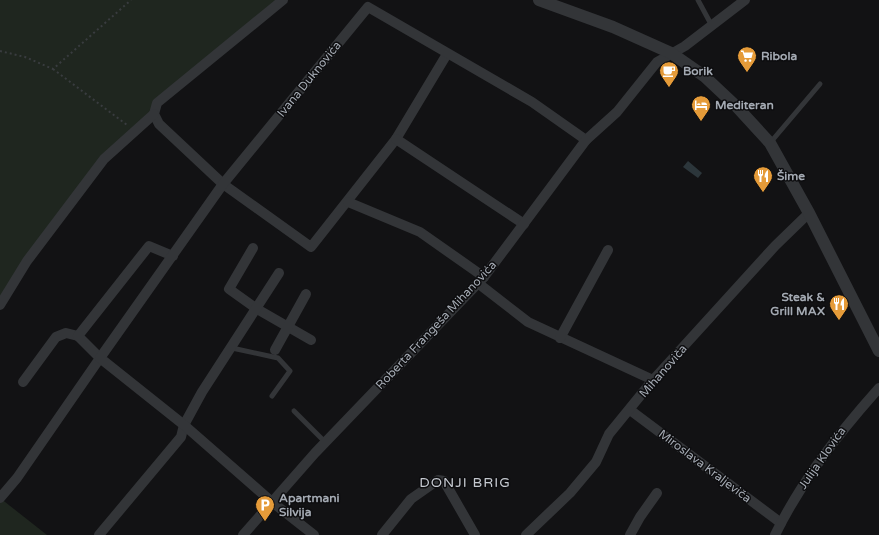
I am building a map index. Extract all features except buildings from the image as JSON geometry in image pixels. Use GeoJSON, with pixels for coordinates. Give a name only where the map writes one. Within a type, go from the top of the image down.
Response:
{"type":"FeatureCollection","features":[{"type":"Feature","properties":{"kind":"street"},"geometry":{"type":"LineString","coordinates":[[0,305],[27,261],[104,159],[154,114],[157,103],[283,0]]}},
{"type":"Feature","properties":{"kind":"street"},"geometry":{"type":"LineString","coordinates":[[539,0],[613,27],[671,53],[704,76],[770,142],[809,213],[878,346]]}},
{"type":"Feature","properties":{"kind":"street","name":"Roberta Frangeša Mihanovića"},"geometry":{"type":"LineString","coordinates":[[243,535],[325,442],[482,280],[586,140],[617,112],[657,62],[685,46],[713,27],[745,0]]}},
{"type":"Feature","properties":{"kind":"street","name":"Ivana Duknovića"},"geometry":{"type":"LineString","coordinates":[[0,498],[17,478],[223,184],[368,7],[532,102],[586,140]]}},
{"type":"Feature","properties":{"kind":"street"},"geometry":{"type":"LineString","coordinates":[[154,114],[159,124],[223,184],[312,247],[396,139],[447,54]]}},
{"type":"Feature","properties":{"kind":"street"},"geometry":{"type":"LineString","coordinates":[[396,139],[524,224]]}},
{"type":"Feature","properties":{"kind":"street"},"geometry":{"type":"LineString","coordinates":[[348,202],[420,232],[482,280],[528,322],[653,380]]}},
{"type":"Feature","properties":{"kind":"street","name":"Mihanoviča"},"geometry":{"type":"LineString","coordinates":[[526,535],[570,493],[596,462],[609,434],[653,380],[775,246],[809,213]]}},
{"type":"Feature","properties":{"kind":"street"},"geometry":{"type":"LineString","coordinates":[[78,336],[149,246],[173,256]]}},
{"type":"Feature","properties":{"kind":"street"},"geometry":{"type":"LineString","coordinates":[[253,248],[229,289],[257,309],[311,340]]}},
{"type":"Feature","properties":{"kind":"street"},"geometry":{"type":"LineString","coordinates":[[560,338],[608,250]]}},
{"type":"Feature","properties":{"kind":"street"},"geometry":{"type":"LineString","coordinates":[[99,535],[181,437],[184,425],[202,392],[232,348],[279,272]]}},
{"type":"Feature","properties":{"kind":"street"},"geometry":{"type":"LineString","coordinates":[[275,350],[287,325],[306,294]]}},
{"type":"Feature","properties":{"kind":"street"},"geometry":{"type":"LineString","coordinates":[[23,382],[56,337],[66,333],[78,336],[100,358],[184,425],[272,502],[314,535]]}},
{"type":"Feature","properties":{"kind":"street","name":"Julija Klovića"},"geometry":{"type":"LineString","coordinates":[[775,535],[815,466],[842,429],[879,388]]}},
{"type":"Feature","properties":{"kind":"street","name":"Miroslava Kraljeviča"},"geometry":{"type":"LineString","coordinates":[[630,410],[781,523]]}},
{"type":"Feature","properties":{"kind":"street"},"geometry":{"type":"LineString","coordinates":[[382,535],[411,499],[438,480],[444,480],[475,535]]}},
{"type":"Feature","properties":{"kind":"street"},"geometry":{"type":"LineString","coordinates":[[630,535],[640,516],[657,494]]}},
{"type":"Feature","properties":{"kind":"lane"},"geometry":{"type":"LineString","coordinates":[[698,0],[713,27]]}},
{"type":"Feature","properties":{"kind":"lane"},"geometry":{"type":"LineString","coordinates":[[770,142],[820,84]]}},
{"type":"Feature","properties":{"kind":"lane"},"geometry":{"type":"LineString","coordinates":[[232,348],[278,358],[290,371],[272,396]]}},
{"type":"Feature","properties":{"kind":"lane"},"geometry":{"type":"LineString","coordinates":[[294,411],[325,442]]}},
{"type":"Feature","properties":{"kind":"path"},"geometry":{"type":"LineString","coordinates":[[53,69],[132,0]]}},
{"type":"Feature","properties":{"kind":"path"},"geometry":{"type":"LineString","coordinates":[[0,51],[25,56],[53,69],[135,132]]}},
{"type":"Feature","properties":{"kind":"shaded area"},"geometry":{"type":"Polygon","coordinates":[[[0,0],[283,0],[157,103],[154,114],[104,159],[0,306],[0,0]]]}},
{"type":"Feature","properties":{"kind":"shaded area"},"geometry":{"type":"Polygon","coordinates":[[[688,161],[702,173],[698,178],[683,167],[688,161]]]}},
{"type":"Feature","properties":{"kind":"shaded area"},"geometry":{"type":"Polygon","coordinates":[[[0,498],[47,535],[0,535],[0,498]]]}},
{"type":"Feature","properties":{"kind":"place","name":"Ribola"},"geometry":{"type":"Point","coordinates":[747,73]}},
{"type":"Feature","properties":{"kind":"place","name":"Borik"},"geometry":{"type":"Point","coordinates":[669,88]}},
{"type":"Feature","properties":{"kind":"place","name":"Mediteran"},"geometry":{"type":"Point","coordinates":[701,122]}},
{"type":"Feature","properties":{"kind":"place","name":"Šime"},"geometry":{"type":"Point","coordinates":[763,193]}},
{"type":"Feature","properties":{"kind":"place","name":"Steak & Grill MAX"},"geometry":{"type":"Point","coordinates":[839,321]}},
{"type":"Feature","properties":{"kind":"place","name":"Apartmani Silvija"},"geometry":{"type":"Point","coordinates":[265,522]}},
{"type":"Feature","properties":{"kind":"district","name":"DONJI BRIG"},"geometry":{"type":"Point","coordinates":[465,482]}}]}
